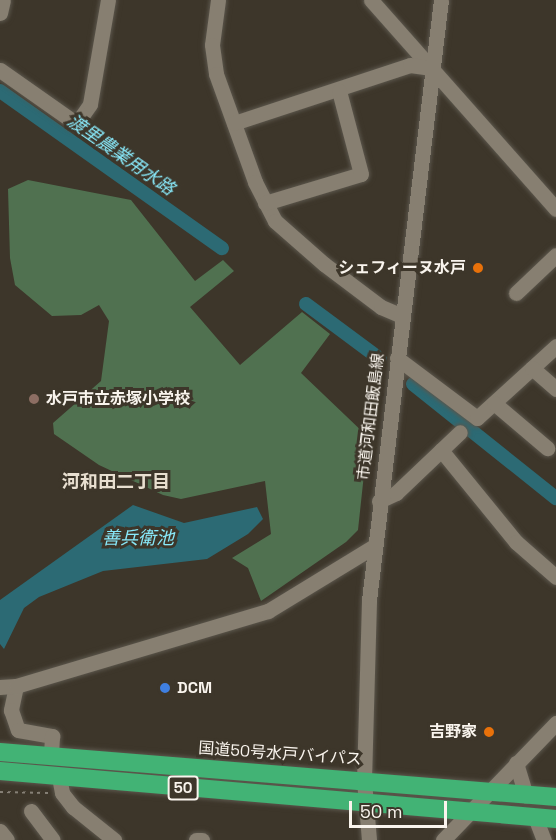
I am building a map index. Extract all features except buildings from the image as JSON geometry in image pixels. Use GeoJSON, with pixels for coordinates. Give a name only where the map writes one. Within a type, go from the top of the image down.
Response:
{"type":"FeatureCollection","features":[{"type":"Feature","properties":{"kind":"highway","name":"国道50号水戸バイパス"},"geometry":{"type":"LineString","coordinates":[[0,752],[556,797]]}},
{"type":"Feature","properties":{"kind":"highway","name":"50"},"geometry":{"type":"LineString","coordinates":[[0,771],[61,785],[366,803],[556,819]]}},
{"type":"Feature","properties":{"kind":"street"},"geometry":{"type":"LineString","coordinates":[[0,13],[3,0]]}},
{"type":"Feature","properties":{"kind":"street"},"geometry":{"type":"LineString","coordinates":[[0,70],[74,122],[79,120],[90,104],[108,0]]}},
{"type":"Feature","properties":{"kind":"street"},"geometry":{"type":"LineString","coordinates":[[218,0],[212,45],[216,74],[265,203],[294,241],[381,307],[402,316]]}},
{"type":"Feature","properties":{"kind":"street"},"geometry":{"type":"LineString","coordinates":[[371,0],[556,210]]}},
{"type":"Feature","properties":{"kind":"street","name":"市道河和田飯島線"},"geometry":{"type":"LineString","coordinates":[[369,840],[364,780],[364,679],[373,547],[441,0]]}},
{"type":"Feature","properties":{"kind":"street"},"geometry":{"type":"LineString","coordinates":[[234,123],[339,91],[410,65],[432,68]]}},
{"type":"Feature","properties":{"kind":"street"},"geometry":{"type":"LineString","coordinates":[[265,203],[361,174],[339,91]]}},
{"type":"Feature","properties":{"kind":"street"},"geometry":{"type":"LineString","coordinates":[[516,293],[556,255]]}},
{"type":"Feature","properties":{"kind":"street"},"geometry":{"type":"LineString","coordinates":[[397,358],[477,418],[556,346]]}},
{"type":"Feature","properties":{"kind":"street"},"geometry":{"type":"LineString","coordinates":[[532,368],[556,389]]}},
{"type":"Feature","properties":{"kind":"street"},"geometry":{"type":"LineString","coordinates":[[494,403],[547,448]]}},
{"type":"Feature","properties":{"kind":"street"},"geometry":{"type":"LineString","coordinates":[[379,501],[396,493],[460,432]]}},
{"type":"Feature","properties":{"kind":"street"},"geometry":{"type":"LineString","coordinates":[[441,450],[516,542],[556,577]]}},
{"type":"Feature","properties":{"kind":"street"},"geometry":{"type":"LineString","coordinates":[[0,687],[16,686],[268,611],[373,547]]}},
{"type":"Feature","properties":{"kind":"street"},"geometry":{"type":"LineString","coordinates":[[16,686],[11,710],[18,730],[52,736],[51,756]]}},
{"type":"Feature","properties":{"kind":"street"},"geometry":{"type":"LineString","coordinates":[[443,840],[468,812],[492,792],[516,763],[556,723]]}},
{"type":"Feature","properties":{"kind":"street"},"geometry":{"type":"LineString","coordinates":[[516,763],[526,795]]}},
{"type":"Feature","properties":{"kind":"street"},"geometry":{"type":"LineString","coordinates":[[61,785],[93,827],[114,840]]}},
{"type":"Feature","properties":{"kind":"street"},"geometry":{"type":"LineString","coordinates":[[31,811],[53,840]]}},
{"type":"Feature","properties":{"kind":"street"},"geometry":{"type":"LineString","coordinates":[[535,817],[544,840]]}},
{"type":"Feature","properties":{"kind":"street"},"geometry":{"type":"LineString","coordinates":[[0,831],[8,840]]}},
{"type":"Feature","properties":{"kind":"street"},"geometry":{"type":"LineString","coordinates":[[196,840],[202,840]]}},
{"type":"Feature","properties":{"kind":"path"},"geometry":{"type":"LineString","coordinates":[[0,792],[61,785]]}},
{"type":"Feature","properties":{"kind":"green space"},"geometry":{"type":"Polygon","coordinates":[[[28,180],[131,200],[195,281],[223,260],[234,271],[190,307],[240,365],[302,312],[330,334],[301,373],[368,437],[358,530],[346,542],[261,601],[248,568],[232,558],[271,534],[265,481],[181,499],[163,495],[99,465],[54,434],[53,423],[101,381],[109,321],[99,305],[81,315],[52,316],[15,285],[10,258],[8,189],[28,180]]]}},
{"type":"Feature","properties":{"kind":"water","name":"善兵衛池"},"geometry":{"type":"Polygon","coordinates":[[[133,505],[184,523],[257,507],[263,519],[248,534],[207,559],[103,571],[39,597],[24,608],[4,649],[0,644],[0,600],[133,505]]]}},
{"type":"Feature","properties":{"kind":"waterway","name":"渡里農業用水路"},"geometry":{"type":"LineString","coordinates":[[0,91],[222,248]]}},
{"type":"Feature","properties":{"kind":"waterway","name":"渡里農業用水路"},"geometry":{"type":"LineString","coordinates":[[306,304],[380,359]]}},
{"type":"Feature","properties":{"kind":"waterway","name":"渡里農業用水路"},"geometry":{"type":"LineString","coordinates":[[413,384],[556,498]]}},
{"type":"Feature","properties":{"kind":"place","name":"シェフィーヌ水戸"},"geometry":{"type":"Point","coordinates":[478,268]}},
{"type":"Feature","properties":{"kind":"place","name":"水戸市立赤塚小学校"},"geometry":{"type":"Point","coordinates":[34,399]}},
{"type":"Feature","properties":{"kind":"place","name":"DCM"},"geometry":{"type":"Point","coordinates":[165,688]}},
{"type":"Feature","properties":{"kind":"place","name":"吉野家"},"geometry":{"type":"Point","coordinates":[489,732]}},
{"type":"Feature","properties":{"kind":"district","name":"河和田二丁目"},"geometry":{"type":"Point","coordinates":[116,482]}}]}
